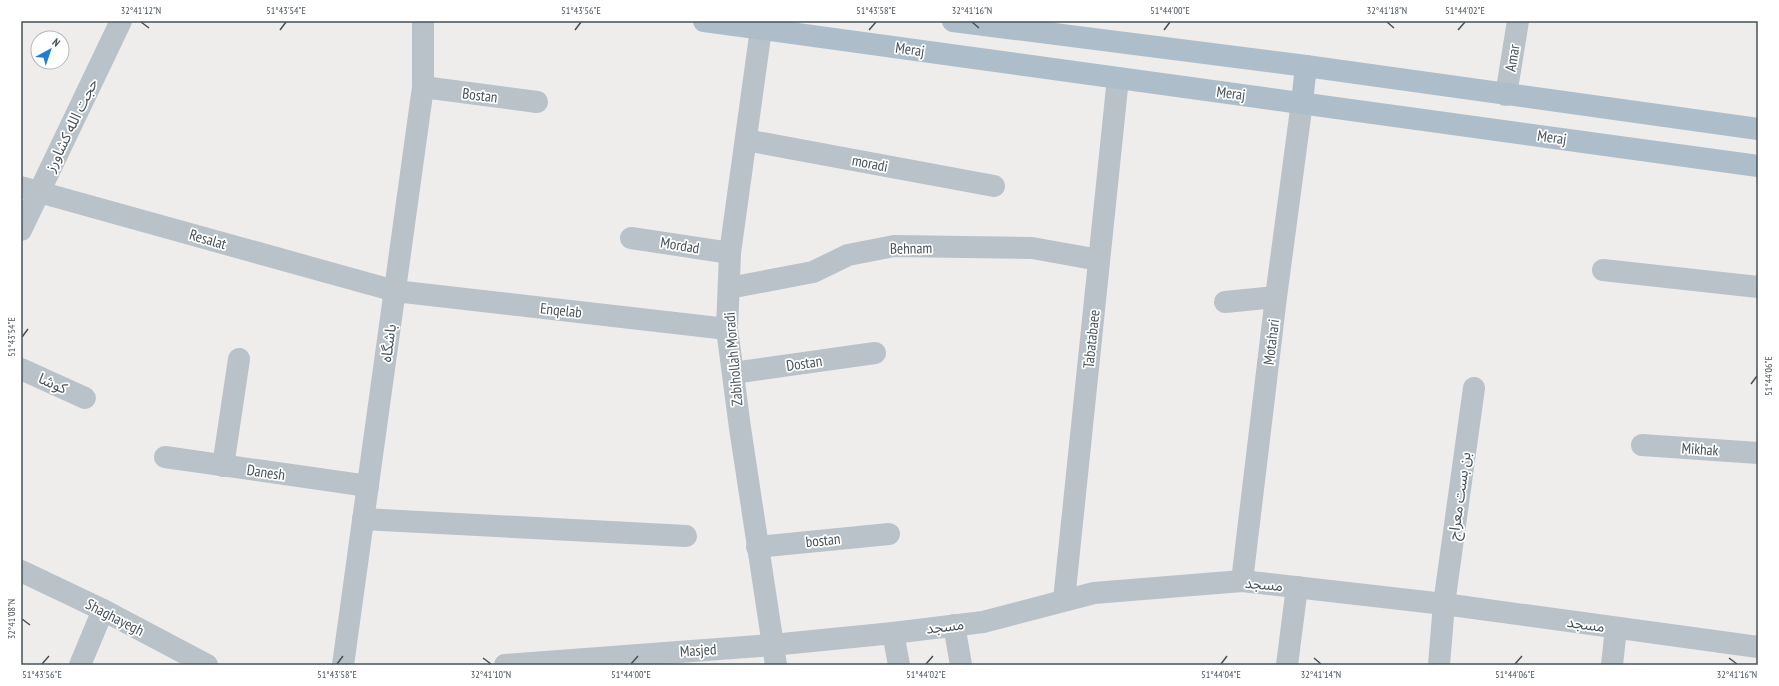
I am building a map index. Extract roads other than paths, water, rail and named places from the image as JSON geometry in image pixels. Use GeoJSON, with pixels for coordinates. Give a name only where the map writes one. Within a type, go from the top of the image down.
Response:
{"type":"FeatureCollection","features":[{"type":"Feature","properties":{"kind":"main road","name":"Meraj"},"geometry":{"type":"LineString","coordinates":[[704,21],[1302,102],[1758,166]]}},
{"type":"Feature","properties":{"kind":"main road"},"geometry":{"type":"LineString","coordinates":[[953,21],[1006,24],[1758,129]]}},
{"type":"Feature","properties":{"kind":"main road"},"geometry":{"type":"LineString","coordinates":[[1302,102],[1306,66]]}},
{"type":"Feature","properties":{"kind":"street","name":"حجت الله کشاورز"},"geometry":{"type":"LineString","coordinates":[[21,230],[30,189],[122,21]]}},
{"type":"Feature","properties":{"kind":"street","name":"باشگاه"},"geometry":{"type":"LineString","coordinates":[[343,665],[423,87],[423,21]]}},
{"type":"Feature","properties":{"kind":"street","name":"Amar"},"geometry":{"type":"LineString","coordinates":[[1506,95],[1518,21]]}},
{"type":"Feature","properties":{"kind":"street","name":"Zabihollah Moradi"},"geometry":{"type":"LineString","coordinates":[[761,29],[730,253],[727,328],[774,655]]}},
{"type":"Feature","properties":{"kind":"street","name":"Tabatabaee"},"geometry":{"type":"LineString","coordinates":[[1064,600],[1118,78]]}},
{"type":"Feature","properties":{"kind":"street","name":"Bostan"},"geometry":{"type":"LineString","coordinates":[[423,87],[537,102]]}},
{"type":"Feature","properties":{"kind":"street","name":"Motahari"},"geometry":{"type":"LineString","coordinates":[[1242,581],[1276,297],[1302,102]]}},
{"type":"Feature","properties":{"kind":"street","name":"moradi"},"geometry":{"type":"LineString","coordinates":[[746,140],[994,186]]}},
{"type":"Feature","properties":{"kind":"street","name":"Resalat"},"geometry":{"type":"LineString","coordinates":[[30,189],[395,291]]}},
{"type":"Feature","properties":{"kind":"street","name":"Mordad"},"geometry":{"type":"LineString","coordinates":[[631,238],[730,253]]}},
{"type":"Feature","properties":{"kind":"street","name":"Behnam"},"geometry":{"type":"LineString","coordinates":[[729,288],[813,272],[848,255],[894,246],[1032,248],[1099,260]]}},
{"type":"Feature","properties":{"kind":"street"},"geometry":{"type":"LineString","coordinates":[[1603,270],[1758,288]]}},
{"type":"Feature","properties":{"kind":"street","name":"Enqelab"},"geometry":{"type":"LineString","coordinates":[[395,291],[727,328]]}},
{"type":"Feature","properties":{"kind":"street"},"geometry":{"type":"LineString","coordinates":[[1225,302],[1276,297]]}},
{"type":"Feature","properties":{"kind":"street","name":"Dostan"},"geometry":{"type":"LineString","coordinates":[[733,373],[875,352]]}},
{"type":"Feature","properties":{"kind":"street"},"geometry":{"type":"LineString","coordinates":[[223,466],[239,359]]}},
{"type":"Feature","properties":{"kind":"street","name":"کوشا"},"geometry":{"type":"LineString","coordinates":[[21,369],[85,398]]}},
{"type":"Feature","properties":{"kind":"street","name":"بن بست معراج"},"geometry":{"type":"LineString","coordinates":[[1439,665],[1444,604],[1474,388]]}},
{"type":"Feature","properties":{"kind":"street","name":"Mikhak"},"geometry":{"type":"LineString","coordinates":[[1642,445],[1758,453]]}},
{"type":"Feature","properties":{"kind":"street","name":"Danesh"},"geometry":{"type":"LineString","coordinates":[[165,457],[368,486]]}},
{"type":"Feature","properties":{"kind":"street"},"geometry":{"type":"LineString","coordinates":[[363,519],[686,536]]}},
{"type":"Feature","properties":{"kind":"street","name":"bostan"},"geometry":{"type":"LineString","coordinates":[[758,547],[889,534]]}},
{"type":"Feature","properties":{"kind":"street","name":"Shaghayegh"},"geometry":{"type":"LineString","coordinates":[[21,571],[103,610],[207,665]]}},
{"type":"Feature","properties":{"kind":"street","name":"مسجد"},"geometry":{"type":"LineString","coordinates":[[774,655],[893,633],[983,622],[1094,593],[1242,581],[1444,604],[1758,647]]}},
{"type":"Feature","properties":{"kind":"street"},"geometry":{"type":"LineString","coordinates":[[1287,665],[1297,587]]}},
{"type":"Feature","properties":{"kind":"street"},"geometry":{"type":"LineString","coordinates":[[80,665],[103,610]]}},
{"type":"Feature","properties":{"kind":"street"},"geometry":{"type":"LineString","coordinates":[[954,625],[961,665]]}},
{"type":"Feature","properties":{"kind":"street"},"geometry":{"type":"LineString","coordinates":[[1612,665],[1616,628]]}},
{"type":"Feature","properties":{"kind":"street"},"geometry":{"type":"LineString","coordinates":[[893,633],[899,665]]}},
{"type":"Feature","properties":{"kind":"street","name":"Masjed"},"geometry":{"type":"LineString","coordinates":[[505,665],[774,655]]}}]}
